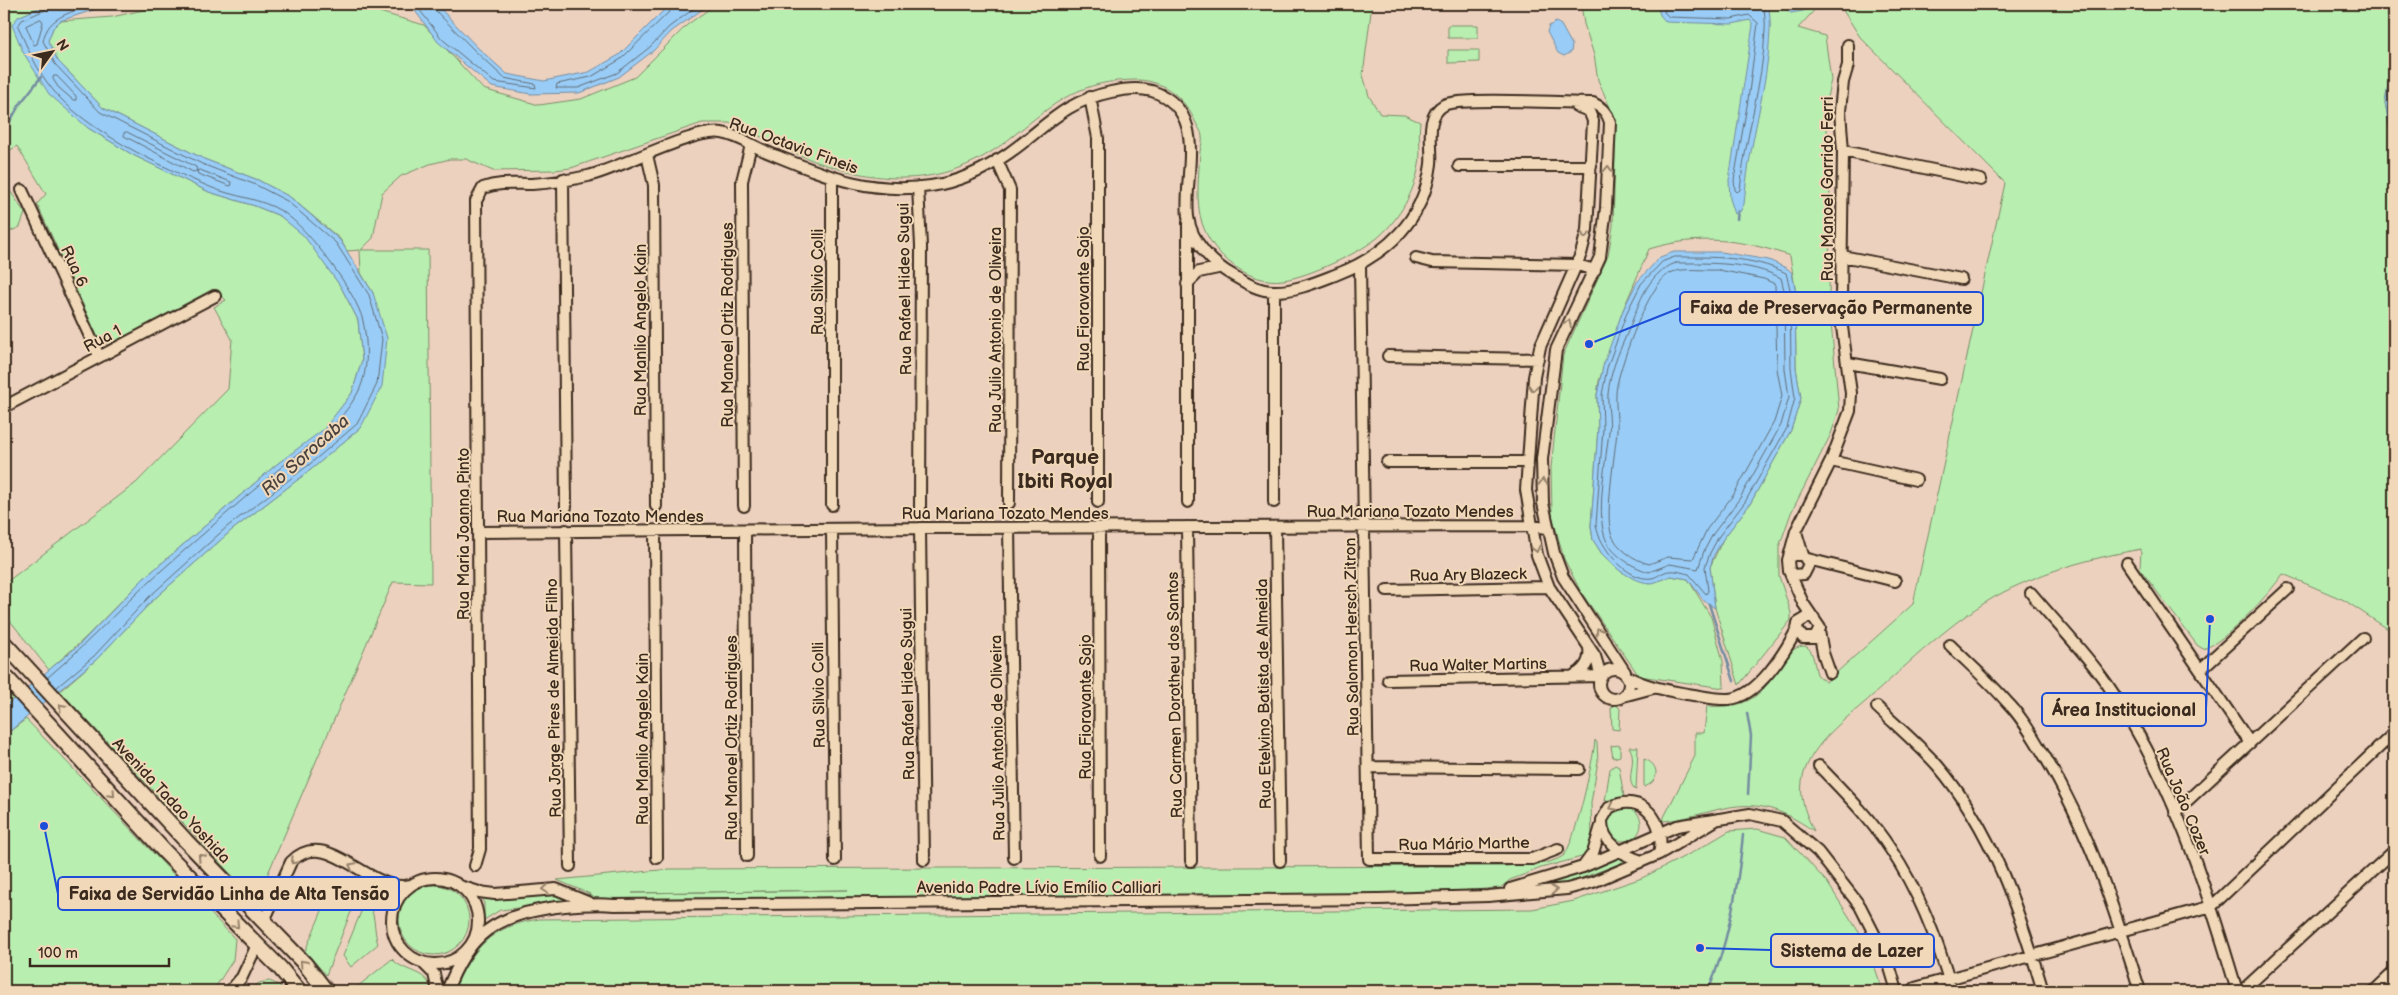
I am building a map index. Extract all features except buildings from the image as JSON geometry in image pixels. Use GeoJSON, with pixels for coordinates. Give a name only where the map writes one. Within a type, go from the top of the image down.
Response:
{"type":"FeatureCollection","features":[{"type":"Feature","properties":{"kind":"main road","name":"Avenida Tadao Yoshida"},"geometry":{"type":"LineString","coordinates":[[4,642],[94,743],[305,964],[326,991]]}},
{"type":"Feature","properties":{"kind":"main road"},"geometry":{"type":"LineString","coordinates":[[4,675],[166,852],[299,991]]}},
{"type":"Feature","properties":{"kind":"main road"},"geometry":{"type":"LineString","coordinates":[[235,892],[256,895],[276,890]]}},
{"type":"Feature","properties":{"kind":"main road"},"geometry":{"type":"LineString","coordinates":[[257,945],[264,921]]}},
{"type":"Feature","properties":{"kind":"street","name":"Rua Manoel Garrido Ferri"},"geometry":{"type":"LineString","coordinates":[[1830,673],[1823,653],[1818,622],[1801,598],[1788,571],[1788,560],[1796,531],[1831,460],[1850,411],[1851,393],[1842,327],[1842,151],[1840,111],[1843,82],[1848,66],[1848,45]]}},
{"type":"Feature","properties":{"kind":"street","name":"Rua Octavio Fineis"},"geometry":{"type":"LineString","coordinates":[[476,201],[483,188],[495,184],[534,184],[587,176],[709,132],[731,135],[832,178],[880,188],[918,187],[957,180],[997,160],[1068,107],[1090,97],[1128,89],[1141,89],[1165,98],[1185,120],[1191,138],[1188,219]]}},
{"type":"Feature","properties":{"kind":"street","name":"Rua Fioravante Sajo"},"geometry":{"type":"LineString","coordinates":[[1090,97],[1098,138],[1098,502]]}},
{"type":"Feature","properties":{"kind":"street"},"geometry":{"type":"LineString","coordinates":[[1188,219],[1201,246],[1218,268],[1253,286],[1274,291],[1319,281],[1360,266],[1392,244],[1411,220],[1422,198],[1431,166],[1432,121],[1444,104],[1453,102],[1593,103],[1604,110],[1610,122],[1604,232],[1595,270],[1556,350],[1542,459],[1543,503],[1547,528],[1563,576],[1626,675],[1629,687],[1624,696]]}},
{"type":"Feature","properties":{"kind":"street"},"geometry":{"type":"LineString","coordinates":[[1562,103],[1583,107],[1592,116],[1587,230],[1577,265],[1540,347],[1534,377],[1527,462],[1526,503],[1537,555],[1550,588],[1589,647],[1600,681],[1600,691],[1608,698],[1614,699],[1654,688]]}},
{"type":"Feature","properties":{"kind":"street","name":"Rua Manoel Ortiz Rodrigues"},"geometry":{"type":"LineString","coordinates":[[744,506],[742,181],[751,145]]}},
{"type":"Feature","properties":{"kind":"street"},"geometry":{"type":"LineString","coordinates":[[1842,151],[1981,180]]}},
{"type":"Feature","properties":{"kind":"street","name":"Rua Manlio Angelo Kain"},"geometry":{"type":"LineString","coordinates":[[647,155],[654,185],[656,506]]}},
{"type":"Feature","properties":{"kind":"street","name":"Rua Julio Antonio de Oliveira"},"geometry":{"type":"LineString","coordinates":[[997,160],[1010,190],[1009,503]]}},
{"type":"Feature","properties":{"kind":"street"},"geometry":{"type":"LineString","coordinates":[[1458,166],[1591,166]]}},
{"type":"Feature","properties":{"kind":"street","name":"Rua Silvio Colli"},"geometry":{"type":"LineString","coordinates":[[832,178],[832,505]]}},
{"type":"Feature","properties":{"kind":"street"},"geometry":{"type":"LineString","coordinates":[[563,179],[566,507]]}},
{"type":"Feature","properties":{"kind":"street","name":"Rua Rafael Hideo Sugui"},"geometry":{"type":"LineString","coordinates":[[918,187],[921,246],[920,510]]}},
{"type":"Feature","properties":{"kind":"street","name":"Rua 6"},"geometry":{"type":"LineString","coordinates":[[22,190],[99,356]]}},
{"type":"Feature","properties":{"kind":"street","name":"Rua Maria Joanna Pinto"},"geometry":{"type":"LineString","coordinates":[[475,866],[480,849],[476,201]]}},
{"type":"Feature","properties":{"kind":"street"},"geometry":{"type":"LineString","coordinates":[[1188,219],[1188,502]]}},
{"type":"Feature","properties":{"kind":"street"},"geometry":{"type":"LineString","coordinates":[[1842,256],[1961,279]]}},
{"type":"Feature","properties":{"kind":"street"},"geometry":{"type":"LineString","coordinates":[[1416,258],[1432,262],[1577,265],[1595,270]]}},
{"type":"Feature","properties":{"kind":"street","name":"Rua Salomon Hersch Zitron"},"geometry":{"type":"LineString","coordinates":[[1360,266],[1369,859]]}},
{"type":"Feature","properties":{"kind":"street"},"geometry":{"type":"LineString","coordinates":[[1187,284],[1199,272],[1218,268]]}},
{"type":"Feature","properties":{"kind":"street"},"geometry":{"type":"LineString","coordinates":[[1274,291],[1274,502]]}},
{"type":"Feature","properties":{"kind":"street","name":"Rua 1"},"geometry":{"type":"LineString","coordinates":[[4,407],[215,296]]}},
{"type":"Feature","properties":{"kind":"street"},"geometry":{"type":"LineString","coordinates":[[1388,356],[1538,359]]}},
{"type":"Feature","properties":{"kind":"street"},"geometry":{"type":"LineString","coordinates":[[1848,363],[1940,379]]}},
{"type":"Feature","properties":{"kind":"street"},"geometry":{"type":"LineString","coordinates":[[1831,460],[1916,480]]}},
{"type":"Feature","properties":{"kind":"street"},"geometry":{"type":"LineString","coordinates":[[1387,462],[1527,462]]}},
{"type":"Feature","properties":{"kind":"street","name":"Rua Mariana Tozato Mendes"},"geometry":{"type":"LineString","coordinates":[[478,532],[920,528],[1531,526],[1547,528]]}},
{"type":"Feature","properties":{"kind":"street","name":"Rua Etelvino Batista de Almeida"},"geometry":{"type":"LineString","coordinates":[[1275,527],[1280,861]]}},
{"type":"Feature","properties":{"kind":"street","name":"Rua Rafael Hideo Sugui"},"geometry":{"type":"LineString","coordinates":[[920,528],[924,860]]}},
{"type":"Feature","properties":{"kind":"street","name":"Rua Julio Antonio de Oliveira"},"geometry":{"type":"LineString","coordinates":[[1010,528],[1014,858]]}},
{"type":"Feature","properties":{"kind":"street","name":"Rua Fioravante Sajo"},"geometry":{"type":"LineString","coordinates":[[1099,528],[1100,856]]}},
{"type":"Feature","properties":{"kind":"street","name":"Rua Carmen Dorotheu dos Santos"},"geometry":{"type":"LineString","coordinates":[[1187,528],[1191,861]]}},
{"type":"Feature","properties":{"kind":"street","name":"Rua Jorge Pires de Almeida Filho"},"geometry":{"type":"LineString","coordinates":[[566,530],[570,866]]}},
{"type":"Feature","properties":{"kind":"street","name":"Rua Manoel Ortiz Rodrigues"},"geometry":{"type":"LineString","coordinates":[[745,530],[747,856]]}},
{"type":"Feature","properties":{"kind":"street","name":"Rua Silvio Colli"},"geometry":{"type":"LineString","coordinates":[[832,530],[835,860]]}},
{"type":"Feature","properties":{"kind":"street","name":"Rua Manlio Angelo Kain"},"geometry":{"type":"LineString","coordinates":[[655,531],[658,858]]}},
{"type":"Feature","properties":{"kind":"street"},"geometry":{"type":"LineString","coordinates":[[1600,681],[1610,669],[1654,688],[1722,699],[1739,697],[1751,691],[1790,642],[1802,619],[1801,598],[1806,572],[1805,557],[1796,531]]}},
{"type":"Feature","properties":{"kind":"street"},"geometry":{"type":"LineString","coordinates":[[1788,560],[1792,555],[1805,557],[1829,565],[1895,581]]}},
{"type":"Feature","properties":{"kind":"street"},"geometry":{"type":"LineString","coordinates":[[2127,563],[2201,668],[2250,743]]}},
{"type":"Feature","properties":{"kind":"street"},"geometry":{"type":"LineString","coordinates":[[1788,571],[1799,576],[1829,565]]}},
{"type":"Feature","properties":{"kind":"street","name":"Rua Ary Blazeck"},"geometry":{"type":"LineString","coordinates":[[1387,590],[1550,588]]}},
{"type":"Feature","properties":{"kind":"street"},"geometry":{"type":"LineString","coordinates":[[2201,668],[2288,589]]}},
{"type":"Feature","properties":{"kind":"street","name":"Rua João Cozer"},"geometry":{"type":"LineString","coordinates":[[2031,593],[2107,683],[2145,748],[2175,812],[2212,906],[2237,991]]}},
{"type":"Feature","properties":{"kind":"street"},"geometry":{"type":"LineString","coordinates":[[1802,619],[1814,618]]}},
{"type":"Feature","properties":{"kind":"street","name":"Rua Manoel Garrido Ferri"},"geometry":{"type":"LineString","coordinates":[[1797,629],[1823,653]]}},
{"type":"Feature","properties":{"kind":"street"},"geometry":{"type":"LineString","coordinates":[[1790,642],[1815,638],[1819,631]]}},
{"type":"Feature","properties":{"kind":"street"},"geometry":{"type":"LineString","coordinates":[[2175,812],[2363,638]]}},
{"type":"Feature","properties":{"kind":"street"},"geometry":{"type":"LineString","coordinates":[[1950,645],[2008,702],[2032,734],[2056,774],[2085,830],[2140,991]]}},
{"type":"Feature","properties":{"kind":"street","name":"Rua Walter Martins"},"geometry":{"type":"LineString","coordinates":[[1570,677],[1584,668],[1590,654],[1589,647]]}},
{"type":"Feature","properties":{"kind":"street","name":"Rua Walter Martins"},"geometry":{"type":"LineString","coordinates":[[1388,680],[1570,677],[1600,681]]}},
{"type":"Feature","properties":{"kind":"street"},"geometry":{"type":"LineString","coordinates":[[1877,707],[1937,765],[1976,818],[2014,898],[2043,991]]}},
{"type":"Feature","properties":{"kind":"street"},"geometry":{"type":"LineString","coordinates":[[1915,988],[2212,906],[2394,733]]}},
{"type":"Feature","properties":{"kind":"street"},"geometry":{"type":"LineString","coordinates":[[1819,766],[1862,811],[1892,851],[1921,906],[1949,978],[1952,991]]}},
{"type":"Feature","properties":{"kind":"street"},"geometry":{"type":"LineString","coordinates":[[1368,767],[1579,769]]}},
{"type":"Feature","properties":{"kind":"street"},"geometry":{"type":"LineString","coordinates":[[1583,867],[1593,853],[1603,816],[1609,808],[1628,802],[1637,803],[1648,811],[1656,821],[1662,834],[1660,854]]}},
{"type":"Feature","properties":{"kind":"street"},"geometry":{"type":"LineString","coordinates":[[1656,821],[1677,826],[1750,814],[1782,821],[1818,852],[1860,906],[1888,961],[1897,991]]}},
{"type":"Feature","properties":{"kind":"street","name":"Avenida Padre Lívio Emílio Calliari"},"geometry":{"type":"LineString","coordinates":[[469,949],[482,935],[516,914],[591,903],[678,905],[1320,900],[1488,896],[1567,889],[1593,882],[1660,854],[1718,819]]}},
{"type":"Feature","properties":{"kind":"street"},"geometry":{"type":"LineString","coordinates":[[1601,826],[1609,840],[1621,851],[1642,861]]}},
{"type":"Feature","properties":{"kind":"street","name":"Avenida Padre Lívio Emílio Calliari"},"geometry":{"type":"LineString","coordinates":[[1488,896],[1583,867],[1677,826]]}},
{"type":"Feature","properties":{"kind":"street","name":"Rua Mário Marthe"},"geometry":{"type":"LineString","coordinates":[[1369,859],[1532,859],[1558,849]]}},
{"type":"Feature","properties":{"kind":"street"},"geometry":{"type":"LineString","coordinates":[[264,921],[276,890],[291,862],[297,856],[310,850],[326,852],[393,886],[411,885],[434,878],[457,884],[469,895],[476,910],[476,934],[447,991]]}},
{"type":"Feature","properties":{"kind":"street"},"geometry":{"type":"LineString","coordinates":[[2242,991],[2394,851]]}},
{"type":"Feature","properties":{"kind":"street","name":"Avenida Padre Lívio Emílio Calliari"},"geometry":{"type":"LineString","coordinates":[[457,884],[479,892],[495,894],[556,888],[591,903]]}},
{"type":"Feature","properties":{"kind":"street"},"geometry":{"type":"LineString","coordinates":[[411,885],[395,904],[392,928],[402,950],[423,963],[434,974],[438,991]]}},
{"type":"Feature","properties":{"kind":"street"},"geometry":{"type":"LineString","coordinates":[[230,991],[242,977],[257,945]]}},
{"type":"Feature","properties":{"kind":"street"},"geometry":{"type":"LineString","coordinates":[[423,963],[448,963],[469,949]]}},
{"type":"Feature","properties":{"kind":"street"},"geometry":{"type":"LineString","coordinates":[[2374,991],[2394,972]]}},
{"type":"Feature","properties":{"kind":"green space"},"geometry":{"type":"Polygon","coordinates":[[[4,4],[49,4],[18,17],[88,128],[133,155],[209,192],[280,216],[305,236],[341,287],[358,320],[362,360],[352,393],[324,430],[277,464],[142,580],[83,640],[49,670],[4,613],[4,584],[136,483],[228,389],[232,339],[214,307],[226,300],[213,289],[120,339],[106,344],[100,342],[37,204],[46,194],[17,146],[4,154],[4,4]]]}},
{"type":"Feature","properties":{"kind":"green space"},"geometry":{"type":"Polygon","coordinates":[[[170,4],[352,4],[424,25],[483,89],[539,105],[581,99],[635,77],[687,25],[716,4],[1372,4],[1363,75],[1369,96],[1380,114],[1404,115],[1420,122],[1419,164],[1412,190],[1403,208],[1391,225],[1376,239],[1357,251],[1318,270],[1283,280],[1257,278],[1245,273],[1223,256],[1214,246],[1207,235],[1200,214],[1198,178],[1201,133],[1180,99],[1166,88],[1148,81],[1117,81],[1084,89],[1056,103],[1013,136],[967,165],[943,173],[920,177],[870,176],[844,170],[806,158],[729,123],[702,123],[571,168],[493,171],[466,159],[450,159],[430,164],[401,176],[382,193],[373,238],[361,250],[428,250],[431,583],[393,582],[266,878],[260,885],[253,888],[238,882],[60,691],[97,659],[152,601],[232,530],[313,468],[361,427],[373,293],[361,273],[360,250],[347,251],[340,239],[290,197],[258,180],[204,159],[103,108],[58,61],[48,41],[53,28],[60,21],[112,17],[170,4]]]}},
{"type":"Feature","properties":{"kind":"green space"},"geometry":{"type":"Polygon","coordinates":[[[1581,4],[1820,4],[1798,28],[1825,36],[1831,80],[1825,106],[1830,166],[1829,300],[1839,410],[1831,434],[1791,513],[1779,547],[1779,576],[1791,613],[1791,620],[1739,685],[1715,608],[1710,567],[1723,539],[1750,504],[1791,430],[1801,398],[1796,368],[1795,288],[1790,256],[1755,246],[1720,240],[1685,241],[1649,249],[1623,310],[1599,381],[1597,395],[1598,428],[1591,526],[1593,540],[1602,554],[1620,571],[1650,584],[1671,576],[1688,579],[1711,617],[1723,661],[1724,688],[1639,676],[1581,592],[1564,559],[1552,515],[1551,468],[1563,355],[1608,256],[1613,226],[1616,121],[1598,80],[1594,55],[1584,24],[1581,4]]]}},
{"type":"Feature","properties":{"kind":"green space"},"geometry":{"type":"Polygon","coordinates":[[[1839,4],[2385,4],[2391,24],[2391,67],[2385,102],[2394,152],[2394,633],[2344,600],[2283,574],[2258,605],[2235,627],[2212,645],[2203,649],[2197,645],[2140,569],[2141,549],[2092,560],[2029,580],[1994,597],[1975,609],[1923,650],[1834,729],[1810,758],[1803,778],[1803,801],[1814,831],[1801,822],[1776,811],[1752,806],[1724,808],[1685,818],[1662,821],[1695,756],[1695,733],[1704,733],[1707,706],[1724,706],[1750,700],[1767,685],[1793,650],[1800,647],[1805,646],[1809,649],[1817,674],[1826,682],[1913,604],[2005,183],[1860,37],[1839,4]]]}},
{"type":"Feature","properties":{"kind":"green space"},"geometry":{"type":"Polygon","coordinates":[[[1448,25],[1478,25],[1478,38],[1448,38],[1448,25]]]}},
{"type":"Feature","properties":{"kind":"green space"},"geometry":{"type":"Polygon","coordinates":[[[1448,50],[1479,50],[1479,62],[1448,63],[1448,50]]]}},
{"type":"Feature","properties":{"kind":"green space"},"geometry":{"type":"Polygon","coordinates":[[[4,182],[25,213],[20,227],[4,234],[4,182]]]}},
{"type":"Feature","properties":{"kind":"green space"},"geometry":{"type":"Polygon","coordinates":[[[4,688],[13,699],[4,707],[4,688]]]}},
{"type":"Feature","properties":{"kind":"green space"},"geometry":{"type":"Polygon","coordinates":[[[1616,704],[1620,709],[1619,730],[1612,729],[1611,708],[1616,704]]]}},
{"type":"Feature","properties":{"kind":"green space"},"geometry":{"type":"Polygon","coordinates":[[[26,719],[235,939],[233,960],[213,991],[4,991],[4,736],[26,719]]]}},
{"type":"Feature","properties":{"kind":"green space"},"geometry":{"type":"Polygon","coordinates":[[[1595,740],[1597,743],[1598,761],[1591,803],[1592,838],[1590,848],[1585,856],[1541,868],[1510,880],[1500,888],[1429,893],[598,899],[500,910],[484,920],[484,903],[480,895],[557,892],[565,896],[590,894],[557,880],[670,869],[1506,866],[1543,863],[1563,856],[1573,837],[1595,740]]]}},
{"type":"Feature","properties":{"kind":"green space"},"geometry":{"type":"Polygon","coordinates":[[[1620,745],[1620,756],[1613,758],[1611,746],[1620,745]]]}},
{"type":"Feature","properties":{"kind":"green space"},"geometry":{"type":"Polygon","coordinates":[[[1629,747],[1638,747],[1636,790],[1632,786],[1631,781],[1632,752],[1629,747]]]}},
{"type":"Feature","properties":{"kind":"green space"},"geometry":{"type":"Polygon","coordinates":[[[1644,759],[1653,765],[1656,773],[1653,781],[1644,787],[1644,759]]]}},
{"type":"Feature","properties":{"kind":"green space"},"geometry":{"type":"Polygon","coordinates":[[[1615,765],[1619,767],[1624,797],[1605,801],[1610,769],[1615,765]]]}},
{"type":"Feature","properties":{"kind":"green space"},"geometry":{"type":"Polygon","coordinates":[[[1624,807],[1636,812],[1641,824],[1636,836],[1624,841],[1612,836],[1607,824],[1612,812],[1624,807]]]}},
{"type":"Feature","properties":{"kind":"green space"},"geometry":{"type":"Polygon","coordinates":[[[1757,829],[1785,837],[1827,882],[1867,945],[1883,991],[453,991],[468,962],[485,942],[507,927],[539,919],[1532,909],[1574,901],[1642,878],[1697,850],[1729,831],[1757,829]]]}},
{"type":"Feature","properties":{"kind":"green space"},"geometry":{"type":"Polygon","coordinates":[[[1621,855],[1629,860],[1566,884],[1533,886],[1621,855]]]}},
{"type":"Feature","properties":{"kind":"green space"},"geometry":{"type":"Polygon","coordinates":[[[335,880],[358,894],[326,975],[305,951],[335,880]]]}},
{"type":"Feature","properties":{"kind":"green space"},"geometry":{"type":"Polygon","coordinates":[[[434,885],[447,888],[459,895],[466,907],[469,920],[466,933],[459,945],[447,952],[434,955],[421,952],[409,945],[402,933],[399,920],[402,907],[409,895],[421,888],[434,885]]]}},
{"type":"Feature","properties":{"kind":"green space"},"geometry":{"type":"Polygon","coordinates":[[[365,902],[369,905],[373,915],[378,944],[351,967],[343,956],[365,902]]]}},
{"type":"Feature","properties":{"kind":"green space"},"geometry":{"type":"Polygon","coordinates":[[[392,959],[397,964],[426,979],[431,991],[352,991],[392,959]]]}},
{"type":"Feature","properties":{"kind":"green space"},"geometry":{"type":"Polygon","coordinates":[[[269,981],[279,985],[285,991],[248,991],[259,983],[269,981]]]}},
{"type":"Feature","properties":{"kind":"water","name":"Rio Sorocaba"},"geometry":{"type":"Polygon","coordinates":[[[48,4],[111,4],[60,21],[53,28],[48,41],[58,61],[103,108],[204,159],[258,180],[290,197],[340,240],[373,293],[387,338],[382,386],[361,427],[313,468],[232,530],[152,601],[97,659],[4,736],[4,707],[79,645],[142,580],[277,464],[324,429],[352,393],[362,360],[358,320],[341,287],[304,236],[280,216],[209,192],[133,155],[88,128],[49,94],[23,52],[12,25],[18,17],[48,4]]]}},
{"type":"Feature","properties":{"kind":"water"},"geometry":{"type":"Polygon","coordinates":[[[410,4],[436,4],[477,47],[507,74],[544,81],[589,72],[619,55],[670,4],[710,4],[672,31],[653,51],[619,77],[579,93],[531,94],[492,87],[438,42],[410,4]]]}},
{"type":"Feature","properties":{"kind":"water"},"geometry":{"type":"Polygon","coordinates":[[[1670,4],[1728,9],[1739,4],[1769,4],[1770,28],[1766,74],[1749,161],[1744,204],[1740,212],[1735,214],[1730,199],[1729,180],[1753,25],[1750,20],[1732,24],[1666,22],[1660,15],[1658,8],[1670,4]]]}},
{"type":"Feature","properties":{"kind":"water"},"geometry":{"type":"Polygon","coordinates":[[[1779,4],[1816,4],[1803,11],[1791,13],[1779,4]]]}},
{"type":"Feature","properties":{"kind":"water"},"geometry":{"type":"Polygon","coordinates":[[[2385,4],[2394,4],[2394,152],[2385,102],[2391,67],[2391,24],[2385,4]]]}},
{"type":"Feature","properties":{"kind":"water"},"geometry":{"type":"Polygon","coordinates":[[[1556,22],[1561,25],[1572,45],[1571,52],[1564,56],[1558,53],[1547,32],[1549,26],[1556,22]]]}},
{"type":"Feature","properties":{"kind":"water"},"geometry":{"type":"Polygon","coordinates":[[[1674,252],[1721,252],[1769,260],[1788,269],[1792,273],[1795,288],[1796,368],[1801,398],[1791,430],[1750,504],[1723,539],[1714,555],[1710,567],[1715,608],[1704,601],[1688,579],[1671,576],[1650,584],[1634,579],[1620,571],[1602,554],[1593,540],[1591,526],[1598,428],[1597,395],[1603,366],[1623,310],[1637,282],[1660,257],[1674,252]]]}},
{"type":"Feature","properties":{"kind":"waterway"},"geometry":{"type":"LineString","coordinates":[[4,132],[20,104],[41,77]]}},
{"type":"Feature","properties":{"kind":"waterway"},"geometry":{"type":"LineString","coordinates":[[1737,219],[1738,211]]}},
{"type":"Feature","properties":{"kind":"waterway"},"geometry":{"type":"LineString","coordinates":[[1709,604],[1734,681]]}},
{"type":"Feature","properties":{"kind":"waterway"},"geometry":{"type":"LineString","coordinates":[[1747,713],[1751,736],[1748,794]]}},
{"type":"Feature","properties":{"kind":"waterway"},"geometry":{"type":"LineString","coordinates":[[1708,991],[1722,953],[1732,914],[1743,835]]}},
{"type":"Feature","properties":{"kind":"place","name":"Faixa de Preservação Permanente"},"geometry":{"type":"Point","coordinates":[1589,344]}},
{"type":"Feature","properties":{"kind":"place","name":"Área Institucional"},"geometry":{"type":"Point","coordinates":[2210,619]}},
{"type":"Feature","properties":{"kind":"place","name":"Faixa de Servidão Linha de Alta Tensão"},"geometry":{"type":"Point","coordinates":[44,826]}},
{"type":"Feature","properties":{"kind":"place","name":"Sistema de Lazer"},"geometry":{"type":"Point","coordinates":[1700,948]}},
{"type":"Feature","properties":{"kind":"district","name":"Parque Ibiti Royal"},"geometry":{"type":"Point","coordinates":[1065,469]}}]}
